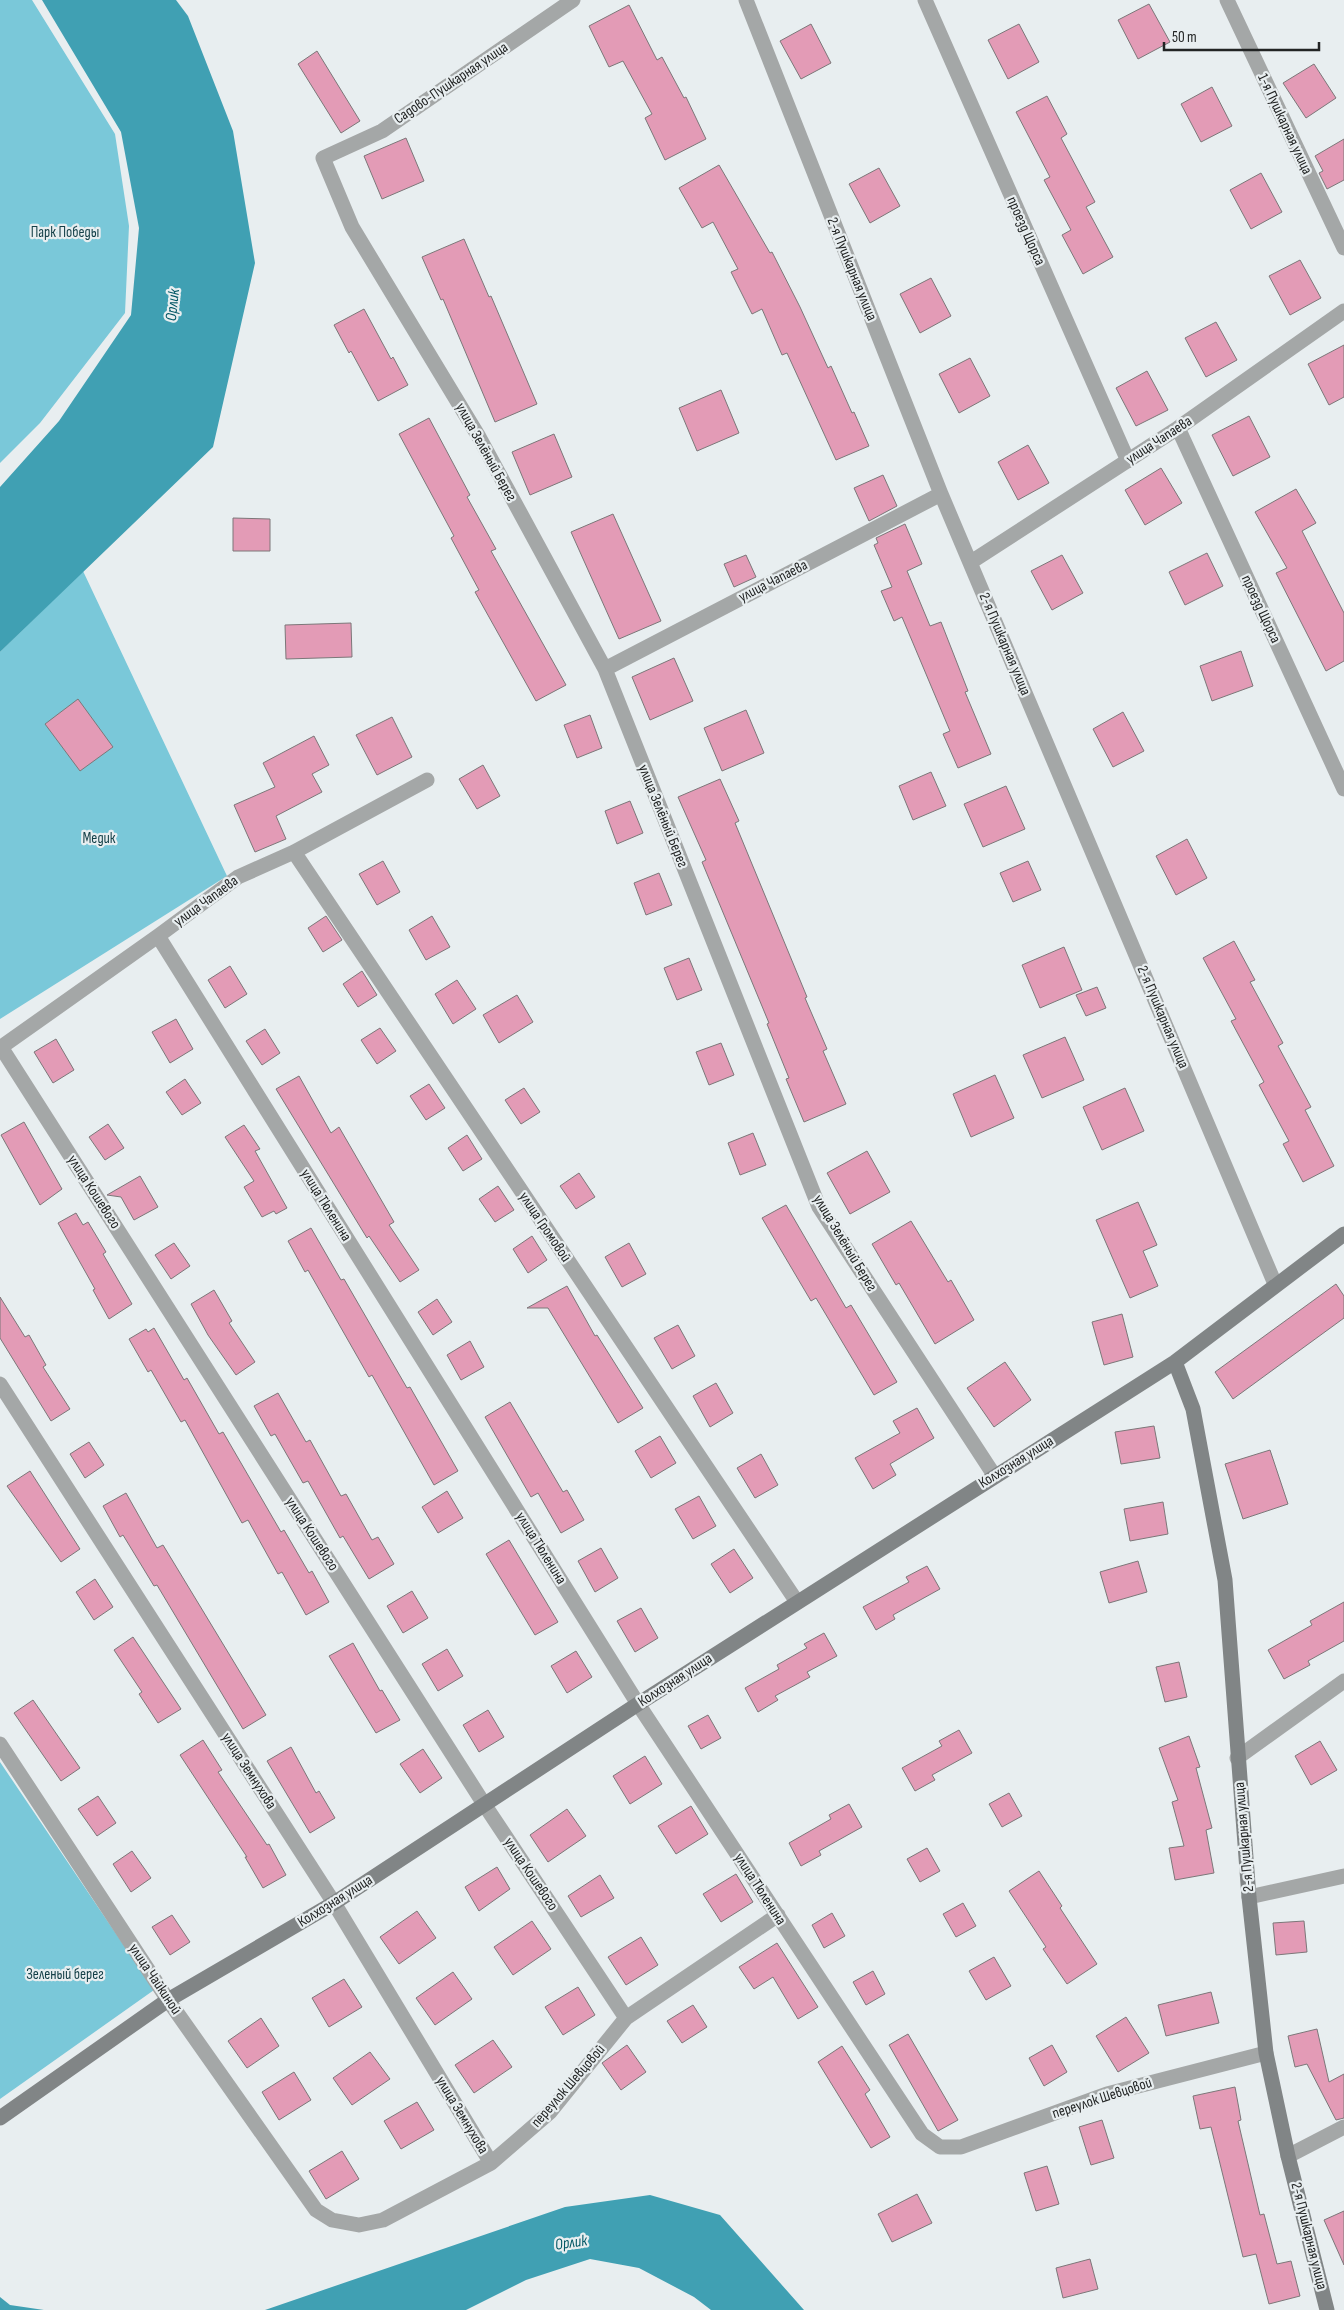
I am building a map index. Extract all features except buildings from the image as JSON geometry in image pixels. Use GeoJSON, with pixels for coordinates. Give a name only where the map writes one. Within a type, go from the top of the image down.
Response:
{"type":"FeatureCollection","features":[{"type":"Feature","properties":{"kind":"main road","name":"Колхозная улица"},"geometry":{"type":"LineString","coordinates":[[0,2118],[168,2000],[334,1903],[638,1704],[994,1475],[1175,1362],[1275,1284],[1344,1234]]}},
{"type":"Feature","properties":{"kind":"main road","name":"2-я Пушкарная улица"},"geometry":{"type":"LineString","coordinates":[[1175,1362],[1193,1409],[1225,1580],[1249,1897],[1266,2052],[1288,2156],[1327,2310]]}},
{"type":"Feature","properties":{"kind":"street","name":"Садово-Пушкарная улица"},"geometry":{"type":"LineString","coordinates":[[323,158],[382,130],[573,0]]}},
{"type":"Feature","properties":{"kind":"street","name":"2-я Пушкарная улица"},"geometry":{"type":"LineString","coordinates":[[746,0],[941,494],[1275,1284]]}},
{"type":"Feature","properties":{"kind":"street","name":"проезд Щорса"},"geometry":{"type":"LineString","coordinates":[[925,0],[1128,461]]}},
{"type":"Feature","properties":{"kind":"street","name":"1-я Пушкарная улица"},"geometry":{"type":"LineString","coordinates":[[1227,0],[1344,248]]}},
{"type":"Feature","properties":{"kind":"street","name":"улица Зелёный Берег"},"geometry":{"type":"LineString","coordinates":[[323,158],[352,227],[479,438],[605,669],[819,1207],[994,1475]]}},
{"type":"Feature","properties":{"kind":"street","name":"улица Чапаева"},"geometry":{"type":"LineString","coordinates":[[970,562],[1178,428],[1344,311]]}},
{"type":"Feature","properties":{"kind":"street","name":"проезд Щорса"},"geometry":{"type":"LineString","coordinates":[[1178,428],[1344,789]]}},
{"type":"Feature","properties":{"kind":"street","name":"улица Чапаева"},"geometry":{"type":"LineString","coordinates":[[605,669],[941,494]]}},
{"type":"Feature","properties":{"kind":"street","name":"улица Чапаева"},"geometry":{"type":"LineString","coordinates":[[1,1048],[238,877],[294,852],[427,780]]}},
{"type":"Feature","properties":{"kind":"street","name":"улица Громовой"},"geometry":{"type":"LineString","coordinates":[[294,852],[797,1602]]}},
{"type":"Feature","properties":{"kind":"street","name":"улица Тюленина"},"geometry":{"type":"LineString","coordinates":[[158,936],[638,1704],[922,2134],[940,2148]]}},
{"type":"Feature","properties":{"kind":"street","name":"улица Кошевого"},"geometry":{"type":"LineString","coordinates":[[1,1048],[484,1804],[626,2018]]}},
{"type":"Feature","properties":{"kind":"street","name":"улица Земнухова"},"geometry":{"type":"LineString","coordinates":[[0,1384],[334,1903],[491,2163]]}},
{"type":"Feature","properties":{"kind":"street"},"geometry":{"type":"LineString","coordinates":[[1237,1758],[1344,1681]]}},
{"type":"Feature","properties":{"kind":"street","name":"улица Чайкиной"},"geometry":{"type":"LineString","coordinates":[[0,1744],[168,2000],[316,2210]]}},
{"type":"Feature","properties":{"kind":"street"},"geometry":{"type":"LineString","coordinates":[[1249,1897],[1344,1876]]}},
{"type":"Feature","properties":{"kind":"street","name":"переулок Шевцовой"},"geometry":{"type":"LineString","coordinates":[[316,2210],[332,2220],[359,2225],[383,2220],[491,2163],[550,2112],[626,2018],[778,1915]]}},
{"type":"Feature","properties":{"kind":"street","name":"переулок Шевцовой"},"geometry":{"type":"LineString","coordinates":[[940,2148],[961,2147],[1106,2094],[1266,2052]]}},
{"type":"Feature","properties":{"kind":"street"},"geometry":{"type":"LineString","coordinates":[[1288,2156],[1344,2127]]}},
{"type":"Feature","properties":{"kind":"green space","name":"Парк Победы"},"geometry":{"type":"Polygon","coordinates":[[[0,0],[32,0],[115,134],[129,226],[125,313],[40,423],[0,463],[0,0]]]}},
{"type":"Feature","properties":{"kind":"green space","name":"Медик"},"geometry":{"type":"Polygon","coordinates":[[[83,571],[227,876],[0,1019],[0,652],[83,571]]]}},
{"type":"Feature","properties":{"kind":"green space","name":"Зеленый берег"},"geometry":{"type":"Polygon","coordinates":[[[0,1762],[154,1990],[0,2099],[0,1762]]]}},
{"type":"Feature","properties":{"kind":"water","name":"Орлик"},"geometry":{"type":"Polygon","coordinates":[[[42,0],[176,0],[188,16],[233,131],[255,263],[213,447],[0,652],[0,487],[59,421],[131,315],[139,228],[121,132],[42,0]]]}},
{"type":"Feature","properties":{"kind":"water","name":"Орлик"},"geometry":{"type":"Polygon","coordinates":[[[650,2195],[720,2215],[804,2310],[711,2310],[694,2297],[639,2268],[590,2259],[526,2280],[466,2310],[265,2310],[565,2207],[650,2195]]]}},
{"type":"Feature","properties":{"kind":"water"},"geometry":{"type":"Polygon","coordinates":[[[0,2297],[10,2305],[44,2310],[0,2310],[0,2297]]]}}]}
